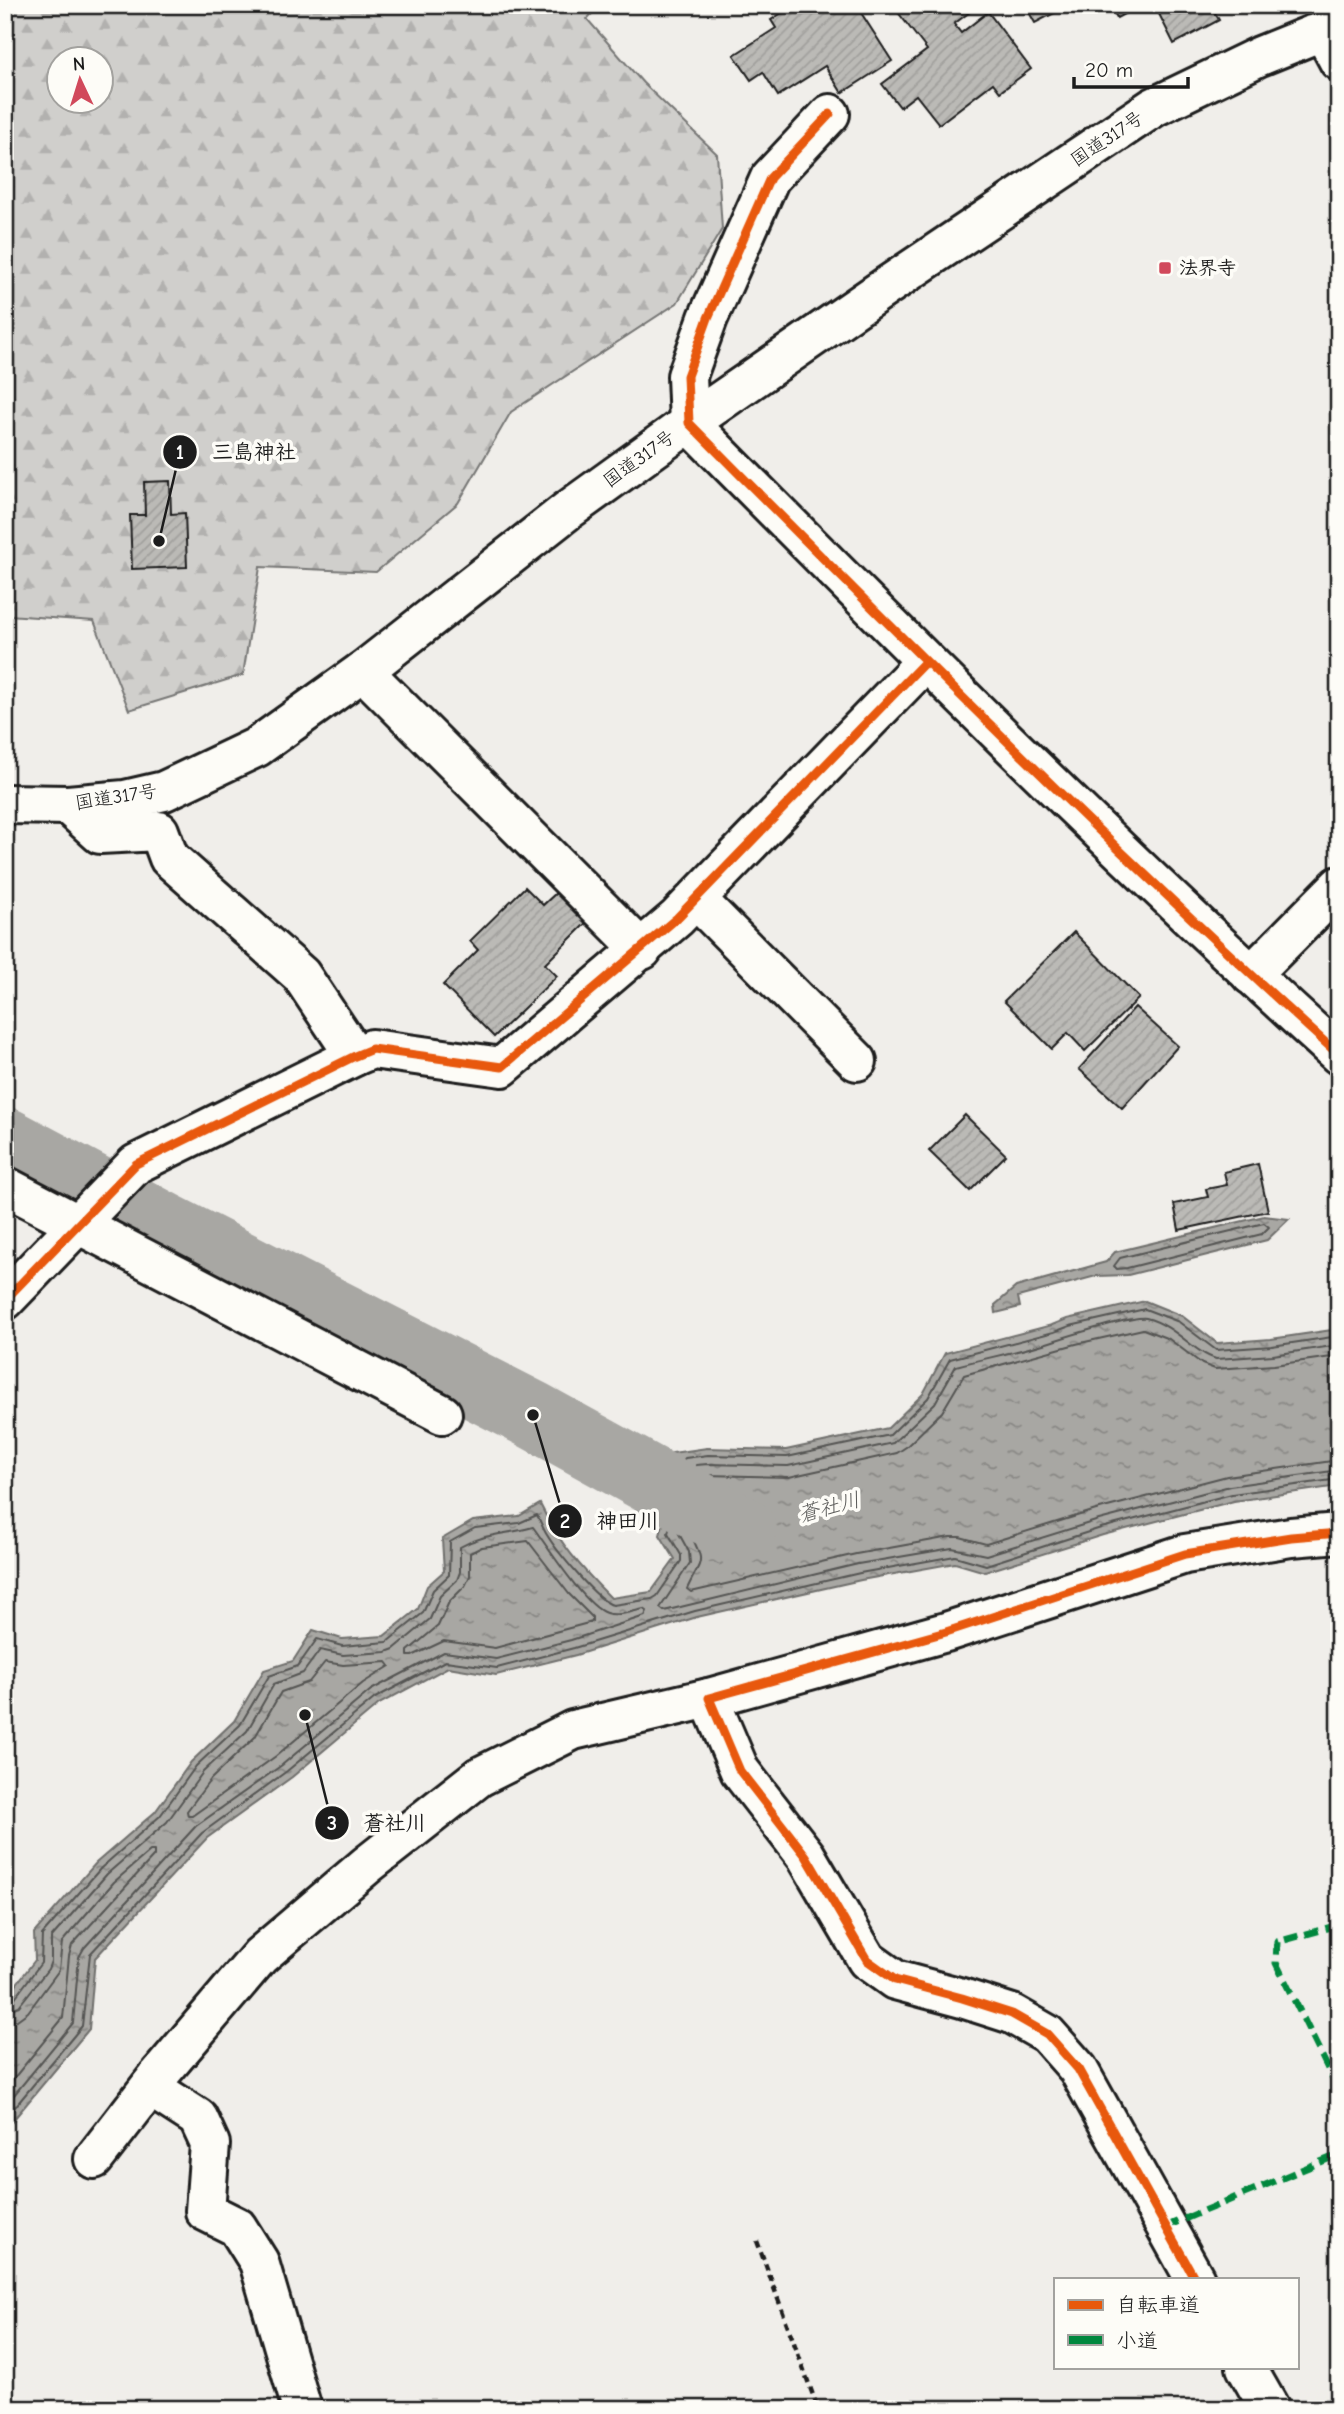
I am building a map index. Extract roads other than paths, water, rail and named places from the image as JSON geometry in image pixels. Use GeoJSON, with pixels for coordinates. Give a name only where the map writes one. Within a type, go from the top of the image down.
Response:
{"type":"FeatureCollection","features":[{"type":"Feature","properties":{"kind":"main road","name":"国道317号"},"geometry":{"type":"LineString","coordinates":[[5,804],[68,805],[125,800],[164,791],[257,747],[363,671],[567,511],[689,423],[1154,107],[1260,56],[1312,35],[1334,40]]}},
{"type":"Feature","properties":{"kind":"main road"},"geometry":{"type":"LineString","coordinates":[[830,114],[769,177],[708,318],[687,376],[689,423],[925,662],[1251,975],[1339,1055]]}},
{"type":"Feature","properties":{"kind":"main road"},"geometry":{"type":"LineString","coordinates":[[5,1300],[136,1164],[355,1056],[372,1049],[502,1067],[642,950],[925,662]]}},
{"type":"Feature","properties":{"kind":"main road"},"geometry":{"type":"LineString","coordinates":[[363,671],[642,950]]}},
{"type":"Feature","properties":{"kind":"main road"},"geometry":{"type":"LineString","coordinates":[[68,805],[100,834],[159,831],[169,858],[301,975],[355,1056]]}},
{"type":"Feature","properties":{"kind":"main road"},"geometry":{"type":"LineString","coordinates":[[1251,975],[1339,886]]}},
{"type":"Feature","properties":{"kind":"main road"},"geometry":{"type":"LineString","coordinates":[[696,898],[857,1061]]}},
{"type":"Feature","properties":{"kind":"main road"},"geometry":{"type":"LineString","coordinates":[[5,1186],[442,1414]]}},
{"type":"Feature","properties":{"kind":"main road"},"geometry":{"type":"LineString","coordinates":[[94,2160],[150,2087],[260,1956],[367,1865],[479,1777],[573,1730],[709,1698],[946,1632],[1185,1554],[1291,1537],[1339,1533]]}},
{"type":"Feature","properties":{"kind":"main road"},"geometry":{"type":"LineString","coordinates":[[709,1698],[740,1771],[806,1856],[867,1960],[895,1980],[1012,2014],[1047,2034],[1078,2069],[1194,2278]]}},
{"type":"Feature","properties":{"kind":"main road"},"geometry":{"type":"LineString","coordinates":[[150,2087],[198,2118],[209,2144],[205,2211],[237,2227],[259,2262],[302,2409]]}},
{"type":"Feature","properties":{"kind":"main road"},"geometry":{"type":"LineString","coordinates":[[1247,2368],[1270,2409]]}},
{"type":"Feature","properties":{"kind":"water"},"geometry":{"type":"Polygon","coordinates":[[[1264,1216],[1289,1219],[1267,1240],[1128,1275],[1096,1276],[1018,1297],[1020,1307],[996,1313],[995,1305],[1016,1287],[1106,1262],[1115,1252],[1264,1216]]]}},
{"type":"Feature","properties":{"kind":"water"},"geometry":{"type":"Polygon","coordinates":[[[1145,1301],[1182,1316],[1217,1343],[1271,1339],[1339,1329],[1339,1486],[1234,1501],[1103,1535],[985,1572],[955,1563],[861,1580],[697,1617],[576,1655],[496,1675],[448,1667],[379,1704],[292,1777],[207,1838],[95,1958],[89,2029],[5,2130],[5,1999],[35,1960],[34,1933],[96,1863],[155,1812],[191,1762],[234,1721],[264,1670],[293,1661],[313,1630],[342,1639],[384,1636],[418,1609],[427,1586],[444,1571],[442,1539],[473,1521],[519,1516],[540,1504],[571,1554],[611,1598],[651,1592],[675,1559],[660,1535],[678,1471],[672,1453],[707,1448],[786,1450],[888,1428],[923,1394],[945,1353],[1067,1319],[1145,1301]]]}},
{"type":"Feature","properties":{"kind":"waterway"},"geometry":{"type":"LineString","coordinates":[[5,1141],[164,1226],[533,1415],[742,1530]]}},
{"type":"Feature","properties":{"kind":"place","name":"法界寺"},"geometry":{"type":"Point","coordinates":[1165,268]}},
{"type":"Feature","properties":{"kind":"place","name":"三島神社"},"geometry":{"type":"Point","coordinates":[159,541]}},
{"type":"Feature","properties":{"kind":"place","name":"神田川"},"geometry":{"type":"Point","coordinates":[533,1415]}},
{"type":"Feature","properties":{"kind":"place","name":"蒼社川"},"geometry":{"type":"Point","coordinates":[305,1715]}}]}
